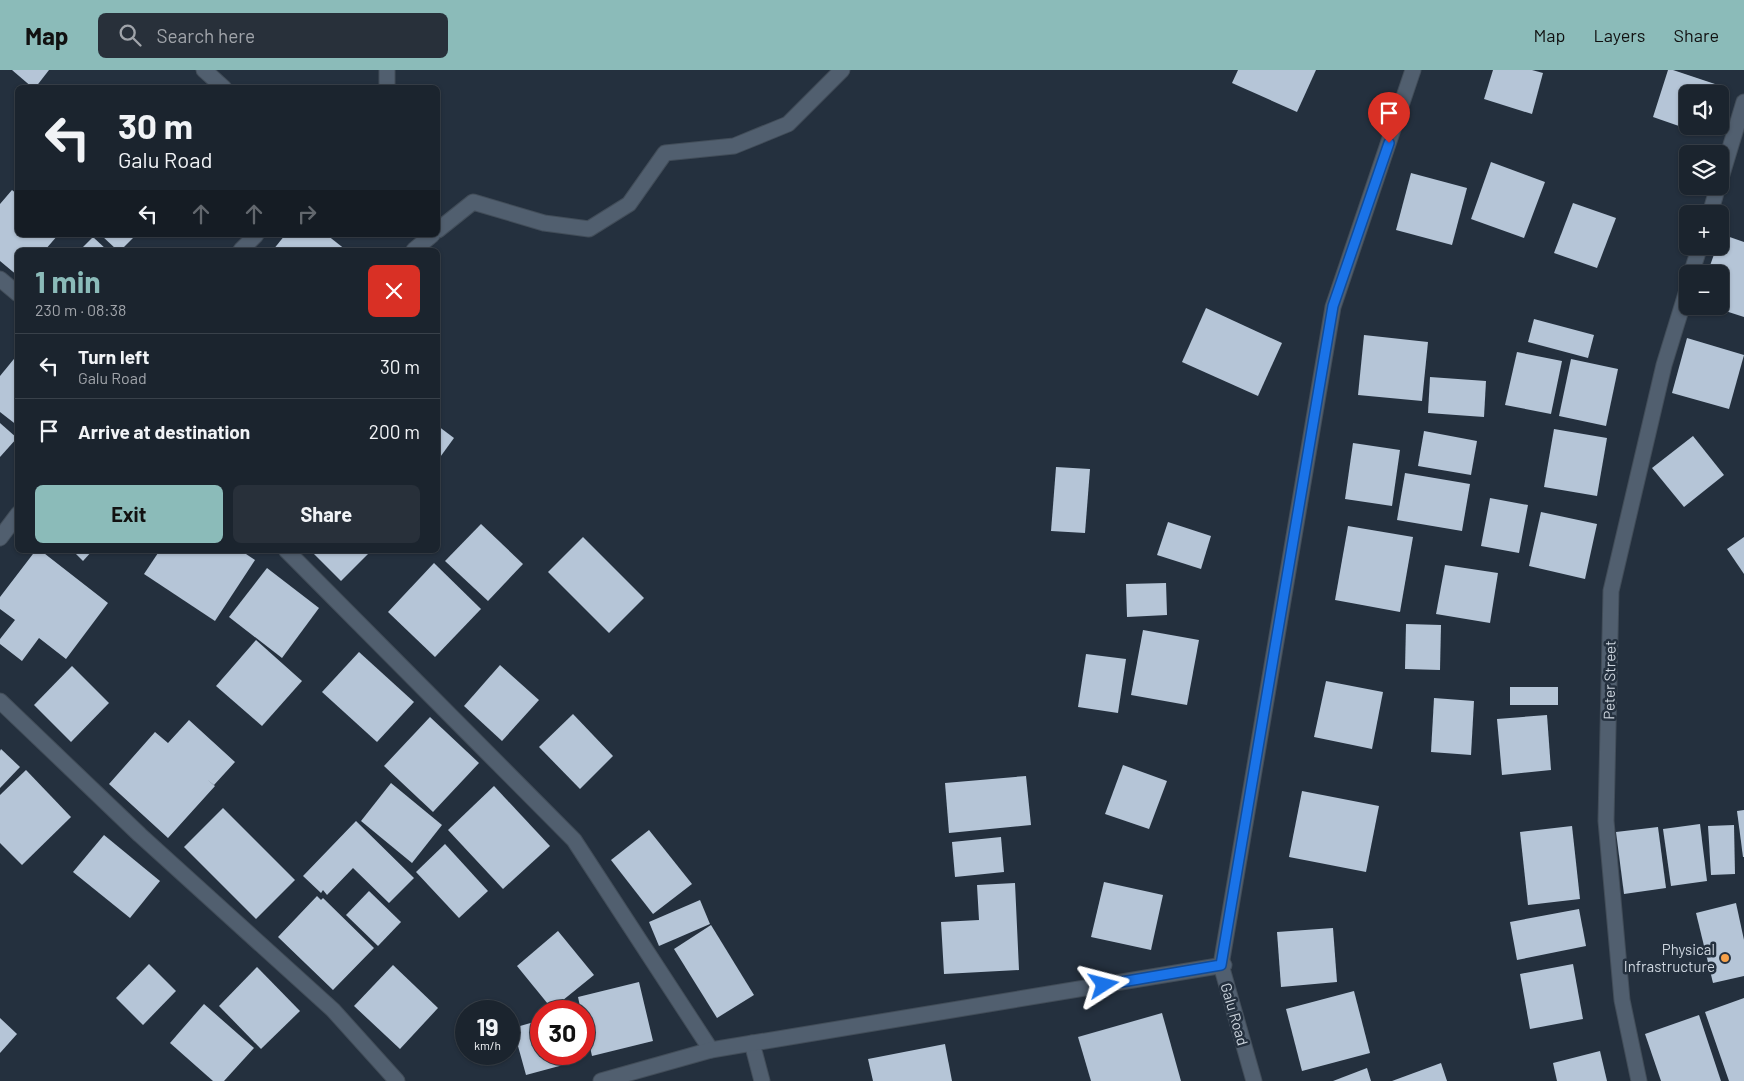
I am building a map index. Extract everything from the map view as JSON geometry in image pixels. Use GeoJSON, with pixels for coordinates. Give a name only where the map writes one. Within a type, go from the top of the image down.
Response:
{"type":"FeatureCollection","features":[{"type":"Feature","properties":{"kind":"street"},"geometry":{"type":"LineString","coordinates":[[204,70],[221,85]]}},
{"type":"Feature","properties":{"kind":"street"},"geometry":{"type":"LineString","coordinates":[[387,70],[387,85]]}},
{"type":"Feature","properties":{"kind":"street"},"geometry":{"type":"LineString","coordinates":[[440,228],[473,202],[544,223],[589,229],[629,204],[666,153],[734,146],[788,124],[842,70]]}},
{"type":"Feature","properties":{"kind":"street","name":"Galu Road"},"geometry":{"type":"LineString","coordinates":[[1254,1081],[1222,965],[1333,306],[1414,70]]}},
{"type":"Feature","properties":{"kind":"street"},"geometry":{"type":"LineString","coordinates":[[1729,151],[1744,102]]}},
{"type":"Feature","properties":{"kind":"street"},"geometry":{"type":"LineString","coordinates":[[243,248],[254,237]]}},
{"type":"Feature","properties":{"kind":"street"},"geometry":{"type":"LineString","coordinates":[[416,248],[430,237]]}},
{"type":"Feature","properties":{"kind":"street"},"geometry":{"type":"LineString","coordinates":[[0,279],[15,292]]}},
{"type":"Feature","properties":{"kind":"street","name":"Peter Street"},"geometry":{"type":"LineString","coordinates":[[1639,1081],[1622,1000],[1606,821],[1611,591],[1664,365],[1679,315]]}},
{"type":"Feature","properties":{"kind":"street"},"geometry":{"type":"LineString","coordinates":[[0,538],[15,518]]}},
{"type":"Feature","properties":{"kind":"street"},"geometry":{"type":"LineString","coordinates":[[289,553],[574,840],[711,1050]]}},
{"type":"Feature","properties":{"kind":"street"},"geometry":{"type":"LineString","coordinates":[[0,701],[140,835],[333,1010],[397,1081]]}},
{"type":"Feature","properties":{"kind":"street"},"geometry":{"type":"LineString","coordinates":[[601,1081],[711,1050],[1222,965]]}},
{"type":"Feature","properties":{"kind":"street"},"geometry":{"type":"LineString","coordinates":[[752,1043],[762,1081]]}},
{"type":"Feature","properties":{"kind":"building"},"geometry":{"type":"Polygon","coordinates":[[[12,70],[49,70],[37,85],[30,85],[12,70]]]}},
{"type":"Feature","properties":{"kind":"building"},"geometry":{"type":"Polygon","coordinates":[[[1238,70],[1316,70],[1297,112],[1232,83],[1238,70]]]}},
{"type":"Feature","properties":{"kind":"building"},"geometry":{"type":"Polygon","coordinates":[[[1493,70],[1532,70],[1543,73],[1532,114],[1484,99],[1493,70]]]}},
{"type":"Feature","properties":{"kind":"building"},"geometry":{"type":"Polygon","coordinates":[[[1668,70],[1715,84],[1679,85],[1679,126],[1653,117],[1668,70]]]}},
{"type":"Feature","properties":{"kind":"building"},"geometry":{"type":"Polygon","coordinates":[[[1491,162],[1545,182],[1524,238],[1471,219],[1491,162]]]}},
{"type":"Feature","properties":{"kind":"building"},"geometry":{"type":"Polygon","coordinates":[[[1411,173],[1467,188],[1452,245],[1396,230],[1411,173]]]}},
{"type":"Feature","properties":{"kind":"building"},"geometry":{"type":"Polygon","coordinates":[[[12,190],[15,192],[15,237],[56,237],[47,248],[15,248],[15,274],[0,261],[0,204],[12,190]]]}},
{"type":"Feature","properties":{"kind":"building"},"geometry":{"type":"Polygon","coordinates":[[[1573,203],[1616,218],[1597,268],[1554,253],[1573,203]]]}},
{"type":"Feature","properties":{"kind":"building"},"geometry":{"type":"Polygon","coordinates":[[[93,237],[105,248],[82,248],[93,237]]]}},
{"type":"Feature","properties":{"kind":"building"},"geometry":{"type":"Polygon","coordinates":[[[103,237],[134,237],[123,248],[115,248],[103,237]]]}},
{"type":"Feature","properties":{"kind":"building"},"geometry":{"type":"Polygon","coordinates":[[[283,237],[330,237],[343,248],[275,248],[283,237]]]}},
{"type":"Feature","properties":{"kind":"building"},"geometry":{"type":"Polygon","coordinates":[[[1729,237],[1744,242],[1744,317],[1729,312],[1729,265],[1710,265],[1714,255],[1729,255],[1729,237]]]}},
{"type":"Feature","properties":{"kind":"building"},"geometry":{"type":"Polygon","coordinates":[[[1206,308],[1282,343],[1258,396],[1182,362],[1206,308]]]}},
{"type":"Feature","properties":{"kind":"building"},"geometry":{"type":"Polygon","coordinates":[[[1534,319],[1594,335],[1588,358],[1528,342],[1534,319]]]}},
{"type":"Feature","properties":{"kind":"building"},"geometry":{"type":"Polygon","coordinates":[[[1364,335],[1428,342],[1422,401],[1358,395],[1364,335]]]}},
{"type":"Feature","properties":{"kind":"building"},"geometry":{"type":"Polygon","coordinates":[[[1687,338],[1744,355],[1729,409],[1672,393],[1687,338]]]}},
{"type":"Feature","properties":{"kind":"building"},"geometry":{"type":"Polygon","coordinates":[[[1517,352],[1562,361],[1551,414],[1505,405],[1517,352]]]}},
{"type":"Feature","properties":{"kind":"building"},"geometry":{"type":"Polygon","coordinates":[[[15,358],[15,424],[0,412],[0,376],[15,358]]]}},
{"type":"Feature","properties":{"kind":"building"},"geometry":{"type":"Polygon","coordinates":[[[1571,359],[1618,369],[1606,426],[1559,416],[1571,359]]]}},
{"type":"Feature","properties":{"kind":"building"},"geometry":{"type":"Polygon","coordinates":[[[1430,377],[1486,381],[1484,417],[1428,413],[1430,377]]]}},
{"type":"Feature","properties":{"kind":"building"},"geometry":{"type":"Polygon","coordinates":[[[0,423],[15,436],[15,440],[0,457],[0,423]]]}},
{"type":"Feature","properties":{"kind":"building"},"geometry":{"type":"Polygon","coordinates":[[[440,428],[454,438],[440,457],[440,428]]]}},
{"type":"Feature","properties":{"kind":"building"},"geometry":{"type":"Polygon","coordinates":[[[1554,429],[1607,438],[1597,496],[1544,487],[1554,429]]]}},
{"type":"Feature","properties":{"kind":"building"},"geometry":{"type":"Polygon","coordinates":[[[1424,431],[1477,441],[1471,475],[1418,466],[1424,431]]]}},
{"type":"Feature","properties":{"kind":"building"},"geometry":{"type":"Polygon","coordinates":[[[1693,436],[1724,475],[1684,507],[1652,468],[1693,436]]]}},
{"type":"Feature","properties":{"kind":"building"},"geometry":{"type":"Polygon","coordinates":[[[1353,443],[1400,450],[1392,506],[1345,499],[1353,443]]]}},
{"type":"Feature","properties":{"kind":"building"},"geometry":{"type":"Polygon","coordinates":[[[1056,467],[1090,469],[1085,533],[1051,531],[1056,467]]]}},
{"type":"Feature","properties":{"kind":"building"},"geometry":{"type":"Polygon","coordinates":[[[1405,473],[1470,484],[1462,531],[1397,520],[1405,473]]]}},
{"type":"Feature","properties":{"kind":"building"},"geometry":{"type":"Polygon","coordinates":[[[1490,498],[1528,505],[1519,553],[1481,546],[1490,498]]]}},
{"type":"Feature","properties":{"kind":"building"},"geometry":{"type":"Polygon","coordinates":[[[1541,512],[1597,524],[1585,579],[1529,566],[1541,512]]]}},
{"type":"Feature","properties":{"kind":"building"},"geometry":{"type":"Polygon","coordinates":[[[1168,522],[1211,536],[1201,569],[1157,555],[1168,522]]]}},
{"type":"Feature","properties":{"kind":"building"},"geometry":{"type":"Polygon","coordinates":[[[481,524],[523,564],[488,601],[445,561],[481,524]]]}},
{"type":"Feature","properties":{"kind":"building"},"geometry":{"type":"Polygon","coordinates":[[[1348,526],[1413,537],[1400,612],[1335,600],[1348,526]]]}},
{"type":"Feature","properties":{"kind":"building"},"geometry":{"type":"Polygon","coordinates":[[[583,537],[644,598],[609,633],[548,572],[583,537]]]}},
{"type":"Feature","properties":{"kind":"building"},"geometry":{"type":"Polygon","coordinates":[[[1744,537],[1744,574],[1727,549],[1744,537]]]}},
{"type":"Feature","properties":{"kind":"building"},"geometry":{"type":"Polygon","coordinates":[[[34,553],[44,553],[108,603],[66,659],[39,638],[22,661],[0,644],[0,639],[15,620],[0,609],[0,597],[34,553]]]}},
{"type":"Feature","properties":{"kind":"building"},"geometry":{"type":"Polygon","coordinates":[[[75,553],[90,553],[83,561],[75,553]]]}},
{"type":"Feature","properties":{"kind":"building"},"geometry":{"type":"Polygon","coordinates":[[[158,553],[244,553],[255,560],[215,621],[144,574],[158,553]]]}},
{"type":"Feature","properties":{"kind":"building"},"geometry":{"type":"Polygon","coordinates":[[[313,553],[369,553],[341,581],[313,553]]]}},
{"type":"Feature","properties":{"kind":"building"},"geometry":{"type":"Polygon","coordinates":[[[434,563],[481,609],[435,657],[388,612],[434,563]]]}},
{"type":"Feature","properties":{"kind":"building"},"geometry":{"type":"Polygon","coordinates":[[[1445,565],[1498,573],[1490,623],[1436,614],[1445,565]]]}},
{"type":"Feature","properties":{"kind":"building"},"geometry":{"type":"Polygon","coordinates":[[[267,568],[319,608],[282,658],[229,617],[267,568]]]}},
{"type":"Feature","properties":{"kind":"building"},"geometry":{"type":"Polygon","coordinates":[[[1166,583],[1167,615],[1127,617],[1126,584],[1166,583]]]}},
{"type":"Feature","properties":{"kind":"building"},"geometry":{"type":"Polygon","coordinates":[[[1406,624],[1441,625],[1440,670],[1405,669],[1406,624]]]}},
{"type":"Feature","properties":{"kind":"building"},"geometry":{"type":"Polygon","coordinates":[[[1143,630],[1199,640],[1187,705],[1131,695],[1143,630]]]}},
{"type":"Feature","properties":{"kind":"building"},"geometry":{"type":"Polygon","coordinates":[[[256,640],[302,681],[262,726],[216,686],[256,640]]]}},
{"type":"Feature","properties":{"kind":"building"},"geometry":{"type":"Polygon","coordinates":[[[359,652],[414,702],[377,742],[322,692],[359,652]]]}},
{"type":"Feature","properties":{"kind":"building"},"geometry":{"type":"Polygon","coordinates":[[[1086,654],[1126,659],[1118,713],[1078,707],[1086,654]]]}},
{"type":"Feature","properties":{"kind":"building"},"geometry":{"type":"Polygon","coordinates":[[[500,665],[539,700],[502,741],[464,706],[500,665]]]}},
{"type":"Feature","properties":{"kind":"building"},"geometry":{"type":"Polygon","coordinates":[[[72,666],[109,703],[71,742],[34,705],[72,666]]]}},
{"type":"Feature","properties":{"kind":"building"},"geometry":{"type":"Polygon","coordinates":[[[1326,681],[1383,692],[1372,749],[1314,737],[1326,681]]]}},
{"type":"Feature","properties":{"kind":"building"},"geometry":{"type":"Polygon","coordinates":[[[1510,687],[1558,687],[1558,705],[1510,705],[1510,687]]]}},
{"type":"Feature","properties":{"kind":"building"},"geometry":{"type":"Polygon","coordinates":[[[1434,698],[1474,701],[1471,755],[1431,752],[1434,698]]]}},
{"type":"Feature","properties":{"kind":"building"},"geometry":{"type":"Polygon","coordinates":[[[573,714],[613,756],[580,789],[539,747],[573,714]]]}},
{"type":"Feature","properties":{"kind":"building"},"geometry":{"type":"Polygon","coordinates":[[[1547,715],[1551,770],[1502,775],[1497,719],[1547,715]]]}},
{"type":"Feature","properties":{"kind":"building"},"geometry":{"type":"Polygon","coordinates":[[[430,717],[479,763],[433,812],[384,766],[430,717]]]}},
{"type":"Feature","properties":{"kind":"building"},"geometry":{"type":"Polygon","coordinates":[[[189,720],[235,762],[214,785],[206,779],[215,786],[168,838],[109,784],[155,732],[168,743],[189,720]]]}},
{"type":"Feature","properties":{"kind":"building"},"geometry":{"type":"Polygon","coordinates":[[[1,749],[20,767],[0,788],[0,751],[1,749]]]}},
{"type":"Feature","properties":{"kind":"building"},"geometry":{"type":"Polygon","coordinates":[[[1123,765],[1167,781],[1149,829],[1105,814],[1123,765]]]}},
{"type":"Feature","properties":{"kind":"building"},"geometry":{"type":"Polygon","coordinates":[[[26,770],[71,817],[22,865],[0,843],[0,795],[26,770]]]}},
{"type":"Feature","properties":{"kind":"building"},"geometry":{"type":"Polygon","coordinates":[[[1026,776],[1031,825],[949,833],[945,783],[1026,776]]]}},
{"type":"Feature","properties":{"kind":"building"},"geometry":{"type":"Polygon","coordinates":[[[391,783],[442,825],[412,863],[361,821],[391,783]]]}},
{"type":"Feature","properties":{"kind":"building"},"geometry":{"type":"Polygon","coordinates":[[[494,786],[550,846],[503,889],[448,830],[494,786]]]}},
{"type":"Feature","properties":{"kind":"building"},"geometry":{"type":"Polygon","coordinates":[[[1302,791],[1379,806],[1366,872],[1289,857],[1302,791]]]}},
{"type":"Feature","properties":{"kind":"building"},"geometry":{"type":"Polygon","coordinates":[[[223,808],[295,880],[256,919],[184,847],[223,808]]]}},
{"type":"Feature","properties":{"kind":"building"},"geometry":{"type":"Polygon","coordinates":[[[1744,810],[1744,857],[1743,857],[1737,811],[1744,810]]]}},
{"type":"Feature","properties":{"kind":"building"},"geometry":{"type":"Polygon","coordinates":[[[356,821],[414,878],[389,903],[353,868],[327,895],[323,890],[321,893],[303,876],[356,821]]]}},
{"type":"Feature","properties":{"kind":"building"},"geometry":{"type":"Polygon","coordinates":[[[1700,824],[1707,881],[1671,886],[1663,829],[1700,824]]]}},
{"type":"Feature","properties":{"kind":"building"},"geometry":{"type":"Polygon","coordinates":[[[1734,825],[1735,874],[1711,875],[1708,826],[1734,825]]]}},
{"type":"Feature","properties":{"kind":"building"},"geometry":{"type":"Polygon","coordinates":[[[1572,826],[1580,899],[1528,905],[1520,832],[1572,826]]]}},
{"type":"Feature","properties":{"kind":"building"},"geometry":{"type":"Polygon","coordinates":[[[1658,827],[1666,888],[1624,894],[1616,832],[1658,827]]]}},
{"type":"Feature","properties":{"kind":"building"},"geometry":{"type":"Polygon","coordinates":[[[649,830],[692,884],[653,914],[611,860],[649,830]]]}},
{"type":"Feature","properties":{"kind":"building"},"geometry":{"type":"Polygon","coordinates":[[[104,835],[160,881],[130,918],[73,872],[104,835]]]}},
{"type":"Feature","properties":{"kind":"building"},"geometry":{"type":"Polygon","coordinates":[[[1001,837],[1004,872],[955,877],[952,842],[1001,837]]]}},
{"type":"Feature","properties":{"kind":"building"},"geometry":{"type":"Polygon","coordinates":[[[445,844],[488,891],[459,918],[416,872],[445,844]]]}},
{"type":"Feature","properties":{"kind":"building"},"geometry":{"type":"Polygon","coordinates":[[[1104,882],[1163,895],[1151,950],[1091,937],[1104,882]]]}},
{"type":"Feature","properties":{"kind":"building"},"geometry":{"type":"Polygon","coordinates":[[[1015,883],[1019,970],[944,974],[941,922],[979,920],[977,885],[1015,883]]]}},
{"type":"Feature","properties":{"kind":"building"},"geometry":{"type":"Polygon","coordinates":[[[369,891],[401,922],[378,946],[346,915],[369,891]]]}},
{"type":"Feature","properties":{"kind":"building"},"geometry":{"type":"Polygon","coordinates":[[[317,896],[321,900],[323,898],[374,948],[333,990],[278,937],[317,896]]]}},
{"type":"Feature","properties":{"kind":"building"},"geometry":{"type":"Polygon","coordinates":[[[700,900],[710,924],[659,946],[649,922],[700,900]]]}},
{"type":"Feature","properties":{"kind":"building","name":"Physical Infrastructure"},"geometry":{"type":"Polygon","coordinates":[[[1736,903],[1744,940],[1744,976],[1713,983],[1696,913],[1736,903]]]}},
{"type":"Feature","properties":{"kind":"building"},"geometry":{"type":"Polygon","coordinates":[[[1579,909],[1586,946],[1517,960],[1510,922],[1579,909]]]}},
{"type":"Feature","properties":{"kind":"building"},"geometry":{"type":"Polygon","coordinates":[[[711,925],[754,995],[717,1018],[674,949],[711,925]]]}},
{"type":"Feature","properties":{"kind":"building"},"geometry":{"type":"Polygon","coordinates":[[[1333,928],[1337,982],[1281,987],[1277,932],[1333,928]]]}},
{"type":"Feature","properties":{"kind":"building"},"geometry":{"type":"Polygon","coordinates":[[[558,931],[594,975],[563,1000],[545,1000],[517,966],[558,931]]]}},
{"type":"Feature","properties":{"kind":"building"},"geometry":{"type":"Polygon","coordinates":[[[149,964],[176,991],[143,1025],[116,998],[149,964]]]}},
{"type":"Feature","properties":{"kind":"building"},"geometry":{"type":"Polygon","coordinates":[[[1573,964],[1583,1019],[1530,1029],[1520,974],[1573,964]]]}},
{"type":"Feature","properties":{"kind":"building"},"geometry":{"type":"Polygon","coordinates":[[[393,965],[438,1008],[400,1049],[354,1006],[393,965]]]}},
{"type":"Feature","properties":{"kind":"building"},"geometry":{"type":"Polygon","coordinates":[[[257,967],[300,1011],[261,1049],[219,1006],[257,967]]]}},
{"type":"Feature","properties":{"kind":"building"},"geometry":{"type":"Polygon","coordinates":[[[639,982],[653,1041],[595,1055],[595,1000],[579,1000],[578,997],[639,982]]]}},
{"type":"Feature","properties":{"kind":"building"},"geometry":{"type":"Polygon","coordinates":[[[1354,991],[1370,1053],[1302,1071],[1286,1009],[1354,991]]]}},
{"type":"Feature","properties":{"kind":"building"},"geometry":{"type":"Polygon","coordinates":[[[1744,998],[1744,1081],[1729,1081],[1705,1012],[1744,998]]]}},
{"type":"Feature","properties":{"kind":"building"},"geometry":{"type":"Polygon","coordinates":[[[204,1004],[254,1048],[224,1081],[213,1081],[170,1043],[204,1004]]]}},
{"type":"Feature","properties":{"kind":"building"},"geometry":{"type":"Polygon","coordinates":[[[1162,1013],[1181,1081],[1091,1081],[1078,1037],[1162,1013]]]}},
{"type":"Feature","properties":{"kind":"building"},"geometry":{"type":"Polygon","coordinates":[[[1699,1015],[1721,1081],[1661,1081],[1645,1034],[1699,1015]]]}},
{"type":"Feature","properties":{"kind":"building"},"geometry":{"type":"Polygon","coordinates":[[[0,1018],[17,1034],[0,1053],[0,1018]]]}},
{"type":"Feature","properties":{"kind":"building"},"geometry":{"type":"Polygon","coordinates":[[[530,1023],[530,1065],[563,1065],[526,1075],[520,1053],[520,1026],[530,1023]]]}},
{"type":"Feature","properties":{"kind":"building"},"geometry":{"type":"Polygon","coordinates":[[[945,1044],[952,1081],[873,1081],[868,1059],[945,1044]]]}},
{"type":"Feature","properties":{"kind":"building"},"geometry":{"type":"Polygon","coordinates":[[[1600,1051],[1607,1081],[1557,1081],[1553,1063],[1600,1051]]]}},
{"type":"Feature","properties":{"kind":"building"},"geometry":{"type":"Polygon","coordinates":[[[1441,1063],[1447,1081],[1392,1081],[1441,1063]]]}},
{"type":"Feature","properties":{"kind":"building"},"geometry":{"type":"Polygon","coordinates":[[[1367,1068],[1371,1081],[1333,1081],[1367,1068]]]}},
{"type":"Feature","properties":{"kind":"place","name":"Physical Infrastructure"},"geometry":{"type":"Point","coordinates":[1725,958]}},
{"type":"Feature","properties":{"kind":"route"},"geometry":{"type":"LineString","coordinates":[[1104,985],[1221,965],[1333,306],[1389,143]]}}]}
